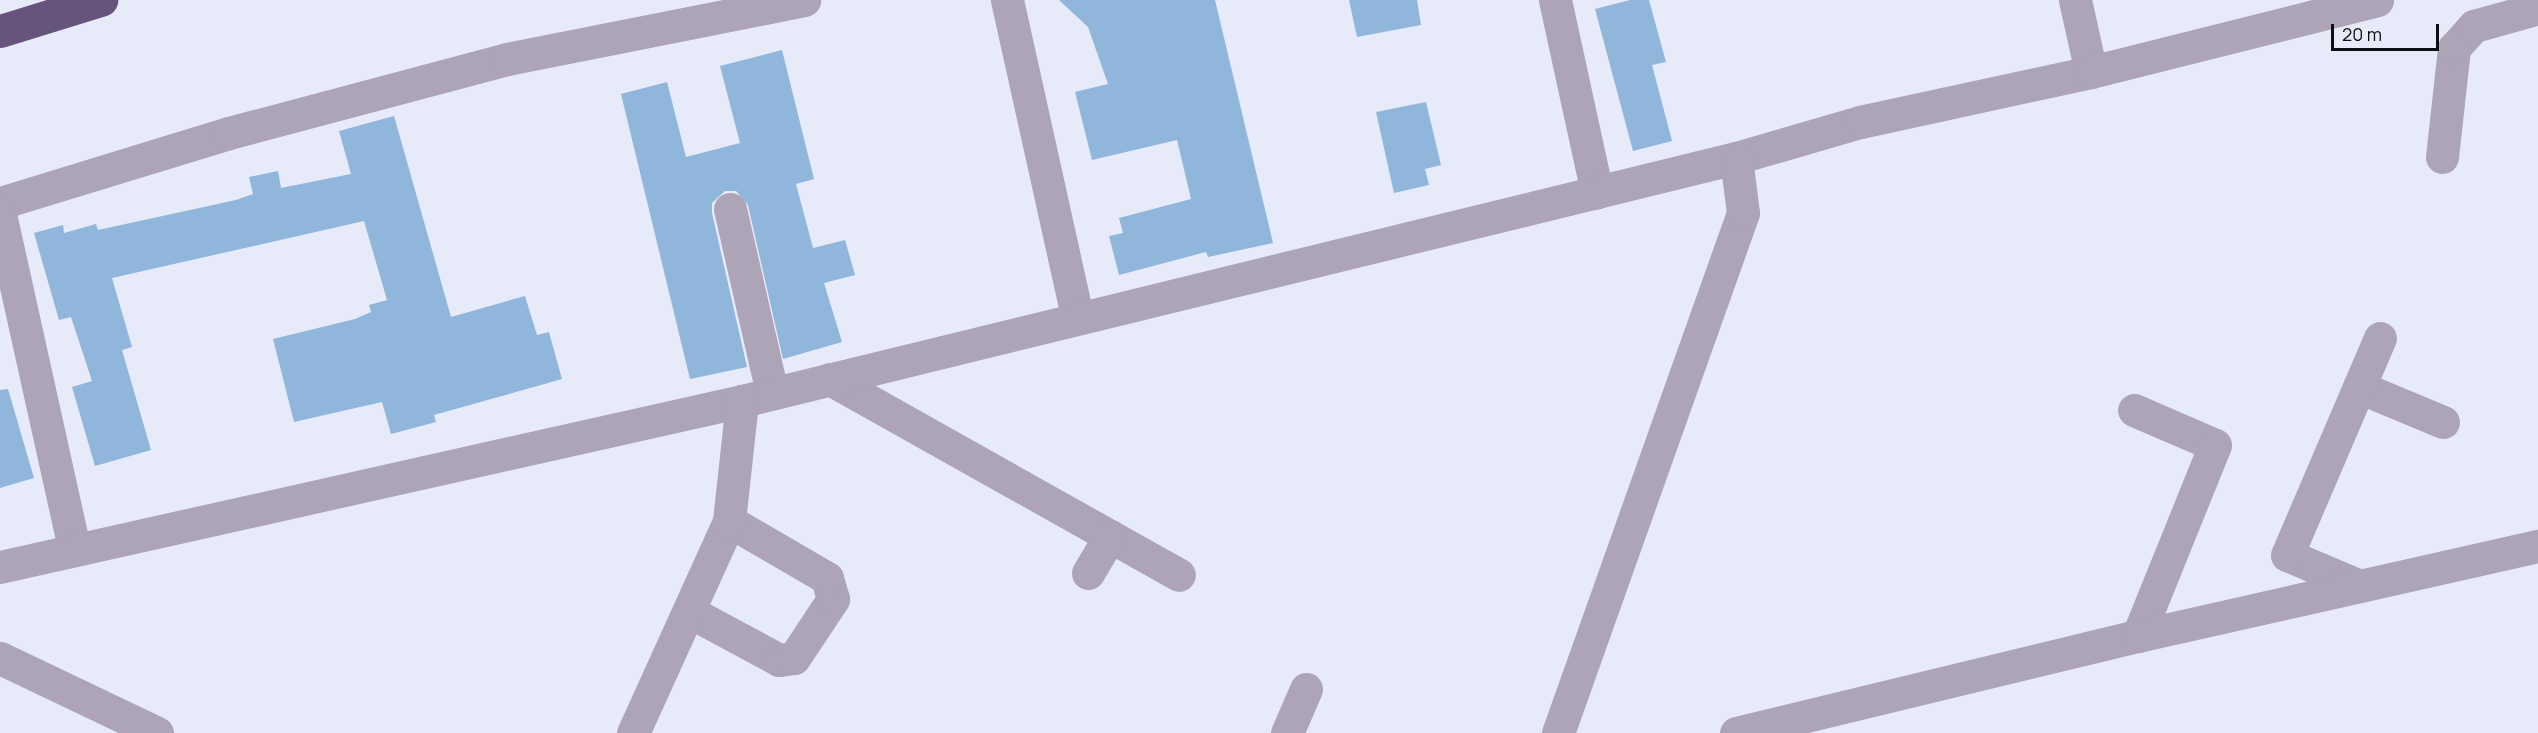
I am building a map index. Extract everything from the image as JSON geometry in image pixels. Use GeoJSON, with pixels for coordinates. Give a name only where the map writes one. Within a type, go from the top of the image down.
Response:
{"type":"FeatureCollection","features":[{"type":"Feature","properties":{"kind":"highway"},"geometry":{"type":"LineString","coordinates":[[0,32],[101,0]]}},
{"type":"Feature","properties":{"kind":"street"},"geometry":{"type":"LineString","coordinates":[[0,202],[230,133],[507,59],[804,0]]}},
{"type":"Feature","properties":{"kind":"street"},"geometry":{"type":"LineString","coordinates":[[1007,0],[1077,316]]}},
{"type":"Feature","properties":{"kind":"street"},"geometry":{"type":"LineString","coordinates":[[1555,0],[1597,192]]}},
{"type":"Feature","properties":{"kind":"street"},"geometry":{"type":"LineString","coordinates":[[2075,0],[2091,72]]}},
{"type":"Feature","properties":{"kind":"street"},"geometry":{"type":"LineString","coordinates":[[0,567],[757,397],[1077,316],[1736,158],[1860,122],[2091,72],[2377,0]]}},
{"type":"Feature","properties":{"kind":"street"},"geometry":{"type":"LineString","coordinates":[[2442,157],[2454,48],[2474,26],[2535,9]]}},
{"type":"Feature","properties":{"kind":"street"},"geometry":{"type":"LineString","coordinates":[[1558,733],[1743,213],[1736,158]]}},
{"type":"Feature","properties":{"kind":"street"},"geometry":{"type":"LineString","coordinates":[[633,733],[690,612],[729,521],[757,397],[730,209]]}},
{"type":"Feature","properties":{"kind":"street"},"geometry":{"type":"LineString","coordinates":[[0,214],[75,549]]}},
{"type":"Feature","properties":{"kind":"street"},"geometry":{"type":"LineString","coordinates":[[2360,586],[2287,555],[2380,338]]}},
{"type":"Feature","properties":{"kind":"street"},"geometry":{"type":"LineString","coordinates":[[830,379],[1179,575]]}},
{"type":"Feature","properties":{"kind":"street"},"geometry":{"type":"LineString","coordinates":[[2359,387],[2443,422]]}},
{"type":"Feature","properties":{"kind":"street"},"geometry":{"type":"LineString","coordinates":[[2134,410],[2214,445],[2138,636]]}},
{"type":"Feature","properties":{"kind":"street"},"geometry":{"type":"LineString","coordinates":[[690,612],[779,660],[795,658],[833,599],[827,578],[729,521]]}},
{"type":"Feature","properties":{"kind":"street"},"geometry":{"type":"LineString","coordinates":[[1088,573],[1110,536]]}},
{"type":"Feature","properties":{"kind":"street"},"geometry":{"type":"LineString","coordinates":[[1736,733],[1826,724],[2138,636],[2538,546]]}},
{"type":"Feature","properties":{"kind":"street"},"geometry":{"type":"LineString","coordinates":[[0,659],[157,733]]}},
{"type":"Feature","properties":{"kind":"street"},"geometry":{"type":"LineString","coordinates":[[1287,733],[1306,689]]}},
{"type":"Feature","properties":{"kind":"building"},"geometry":{"type":"Polygon","coordinates":[[[1059,0],[1215,0],[1273,243],[1208,257],[1206,252],[1119,275],[1109,236],[1123,233],[1119,218],[1191,199],[1177,140],[1092,160],[1075,92],[1108,84],[1088,27],[1059,0]]]}},
{"type":"Feature","properties":{"kind":"building"},"geometry":{"type":"Polygon","coordinates":[[[1349,0],[1417,0],[1421,25],[1357,37],[1349,0]]]}},
{"type":"Feature","properties":{"kind":"building"},"geometry":{"type":"Polygon","coordinates":[[[1630,0],[1649,0],[1666,62],[1652,65],[1672,141],[1633,151],[1595,9],[1630,0]]]}},
{"type":"Feature","properties":{"kind":"building"},"geometry":{"type":"Polygon","coordinates":[[[782,50],[814,179],[796,184],[813,248],[845,240],[855,275],[824,283],[842,342],[783,359],[748,205],[736,191],[725,191],[712,203],[712,213],[747,367],[690,379],[621,94],[667,82],[686,157],[740,143],[720,66],[782,50]]]}},
{"type":"Feature","properties":{"kind":"building"},"geometry":{"type":"Polygon","coordinates":[[[1426,102],[1441,165],[1425,169],[1429,185],[1394,193],[1376,112],[1426,102]]]}},
{"type":"Feature","properties":{"kind":"building"},"geometry":{"type":"Polygon","coordinates":[[[394,116],[451,317],[525,296],[537,335],[549,332],[562,379],[434,415],[436,422],[391,434],[382,402],[294,422],[273,339],[355,319],[371,312],[369,305],[387,300],[364,221],[112,278],[132,347],[122,350],[151,450],[95,466],[72,387],[92,381],[71,317],[59,320],[34,233],[63,225],[64,233],[96,224],[98,230],[236,200],[253,194],[249,177],[278,171],[281,188],[351,174],[339,131],[394,116]]]}},
{"type":"Feature","properties":{"kind":"building"},"geometry":{"type":"Polygon","coordinates":[[[8,389],[34,478],[0,488],[0,390],[8,389]]]}}]}
